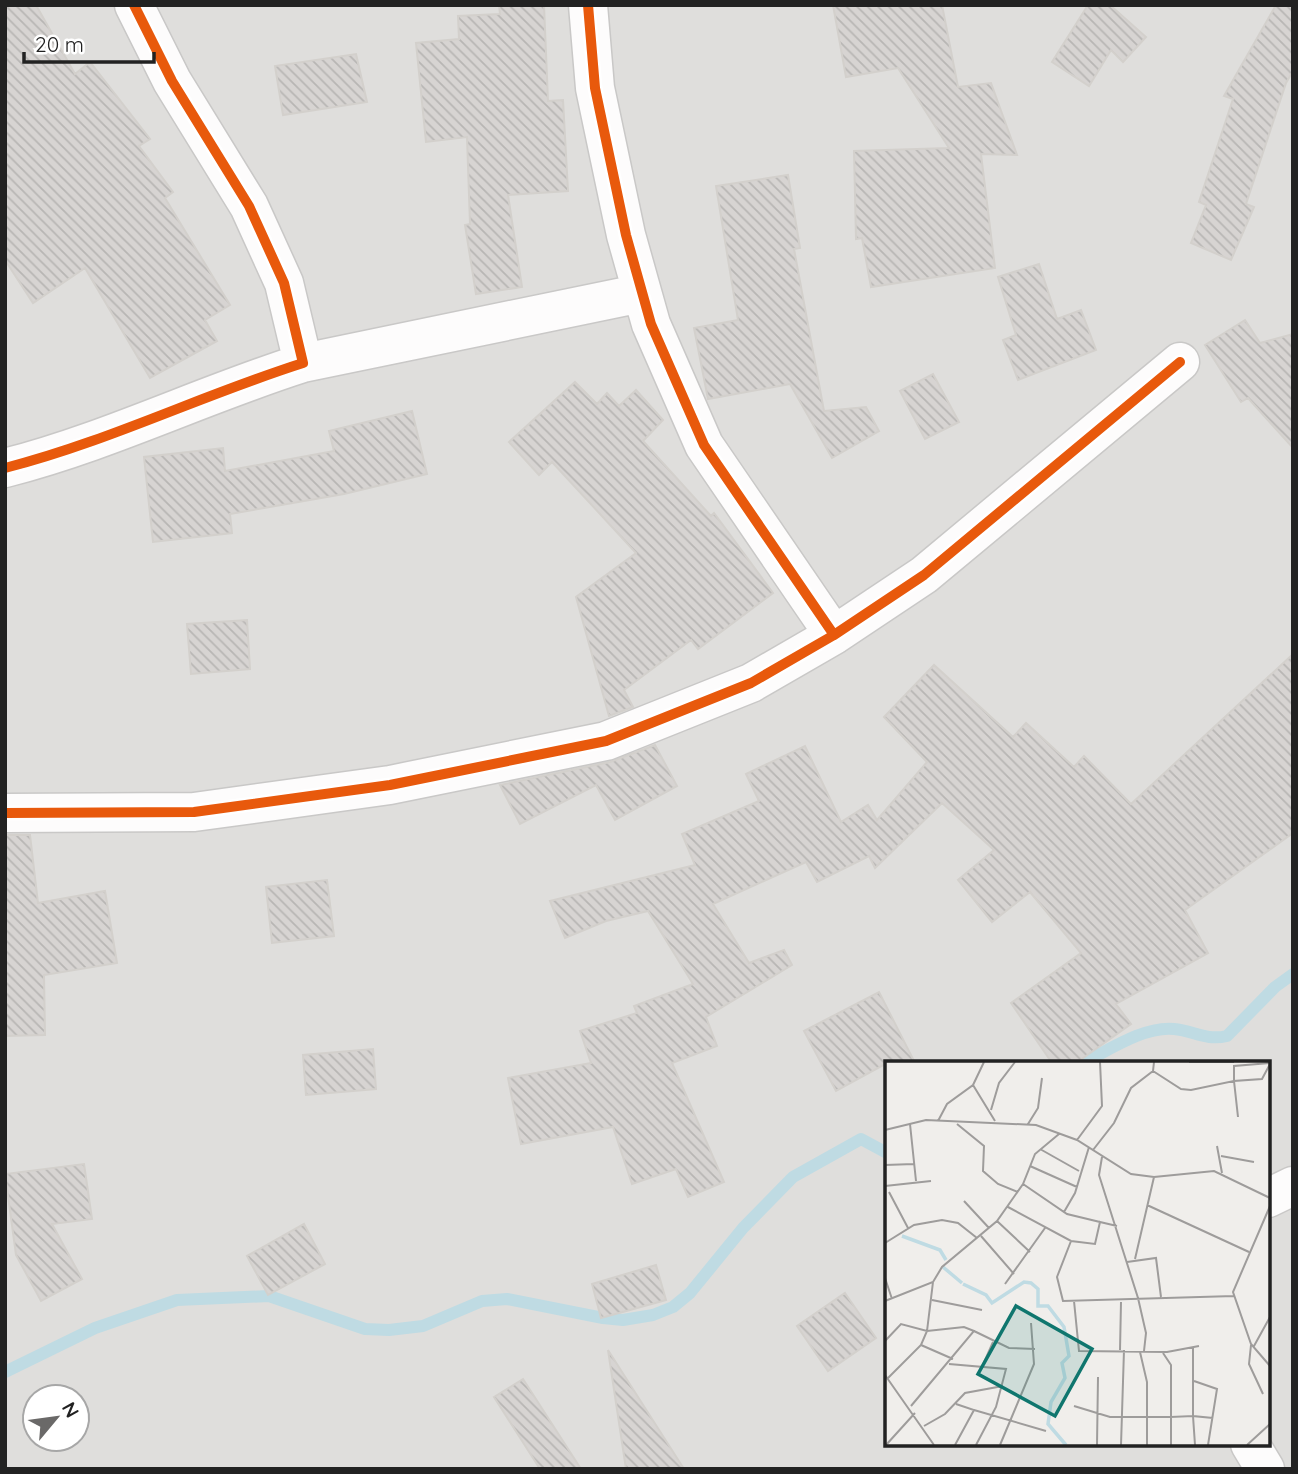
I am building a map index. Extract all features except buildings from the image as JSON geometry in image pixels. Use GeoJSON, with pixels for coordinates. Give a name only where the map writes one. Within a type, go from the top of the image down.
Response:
{"type":"FeatureCollection","features":[{"type":"Feature","properties":{"kind":"street"},"geometry":{"type":"LineString","coordinates":[[134,5],[172,81],[249,206],[284,283],[303,363]]}},
{"type":"Feature","properties":{"kind":"street"},"geometry":{"type":"LineString","coordinates":[[588,5],[595,88],[626,234],[651,324],[704,445],[834,635]]}},
{"type":"Feature","properties":{"kind":"street"},"geometry":{"type":"LineString","coordinates":[[9,459],[70,450],[238,384],[303,363],[642,292]]}},
{"type":"Feature","properties":{"kind":"street"},"geometry":{"type":"LineString","coordinates":[[5,813],[194,812],[390,785],[606,741],[751,683],[834,635],[924,575],[1180,362]]}},
{"type":"Feature","properties":{"kind":"street"},"geometry":{"type":"LineString","coordinates":[[1270,1197],[1293,1186]]}},
{"type":"Feature","properties":{"kind":"street"},"geometry":{"type":"LineString","coordinates":[[1251,1446],[1265,1469]]}},
{"type":"Feature","properties":{"kind":"shaded area"},"geometry":{"type":"Polygon","coordinates":[[[5,5],[1293,5],[1293,1469],[5,1469],[5,5]]]}},
{"type":"Feature","properties":{"kind":"waterway"},"geometry":{"type":"LineString","coordinates":[[1087,1061],[1151,1031],[1174,1029],[1206,1037],[1227,1036],[1275,987],[1293,974]]}},
{"type":"Feature","properties":{"kind":"waterway"},"geometry":{"type":"LineString","coordinates":[[5,1372],[95,1328],[177,1300],[269,1296],[365,1329],[389,1330],[423,1326],[482,1301],[507,1299],[603,1318],[623,1320],[653,1315],[673,1307],[690,1293],[743,1228],[793,1177],[861,1139],[885,1152]]}},
{"type":"Feature","properties":{"kind":"cycle path"},"geometry":{"type":"LineString","coordinates":[[5,468],[117,432],[303,363],[284,283],[249,206],[172,81],[134,5]]}},
{"type":"Feature","properties":{"kind":"cycle path"},"geometry":{"type":"LineString","coordinates":[[588,5],[595,88],[626,235],[651,324],[704,445],[834,635]]}},
{"type":"Feature","properties":{"kind":"cycle path"},"geometry":{"type":"LineString","coordinates":[[5,813],[194,812],[390,785],[606,741],[751,683],[834,635],[924,575],[1180,362]]}}]}
